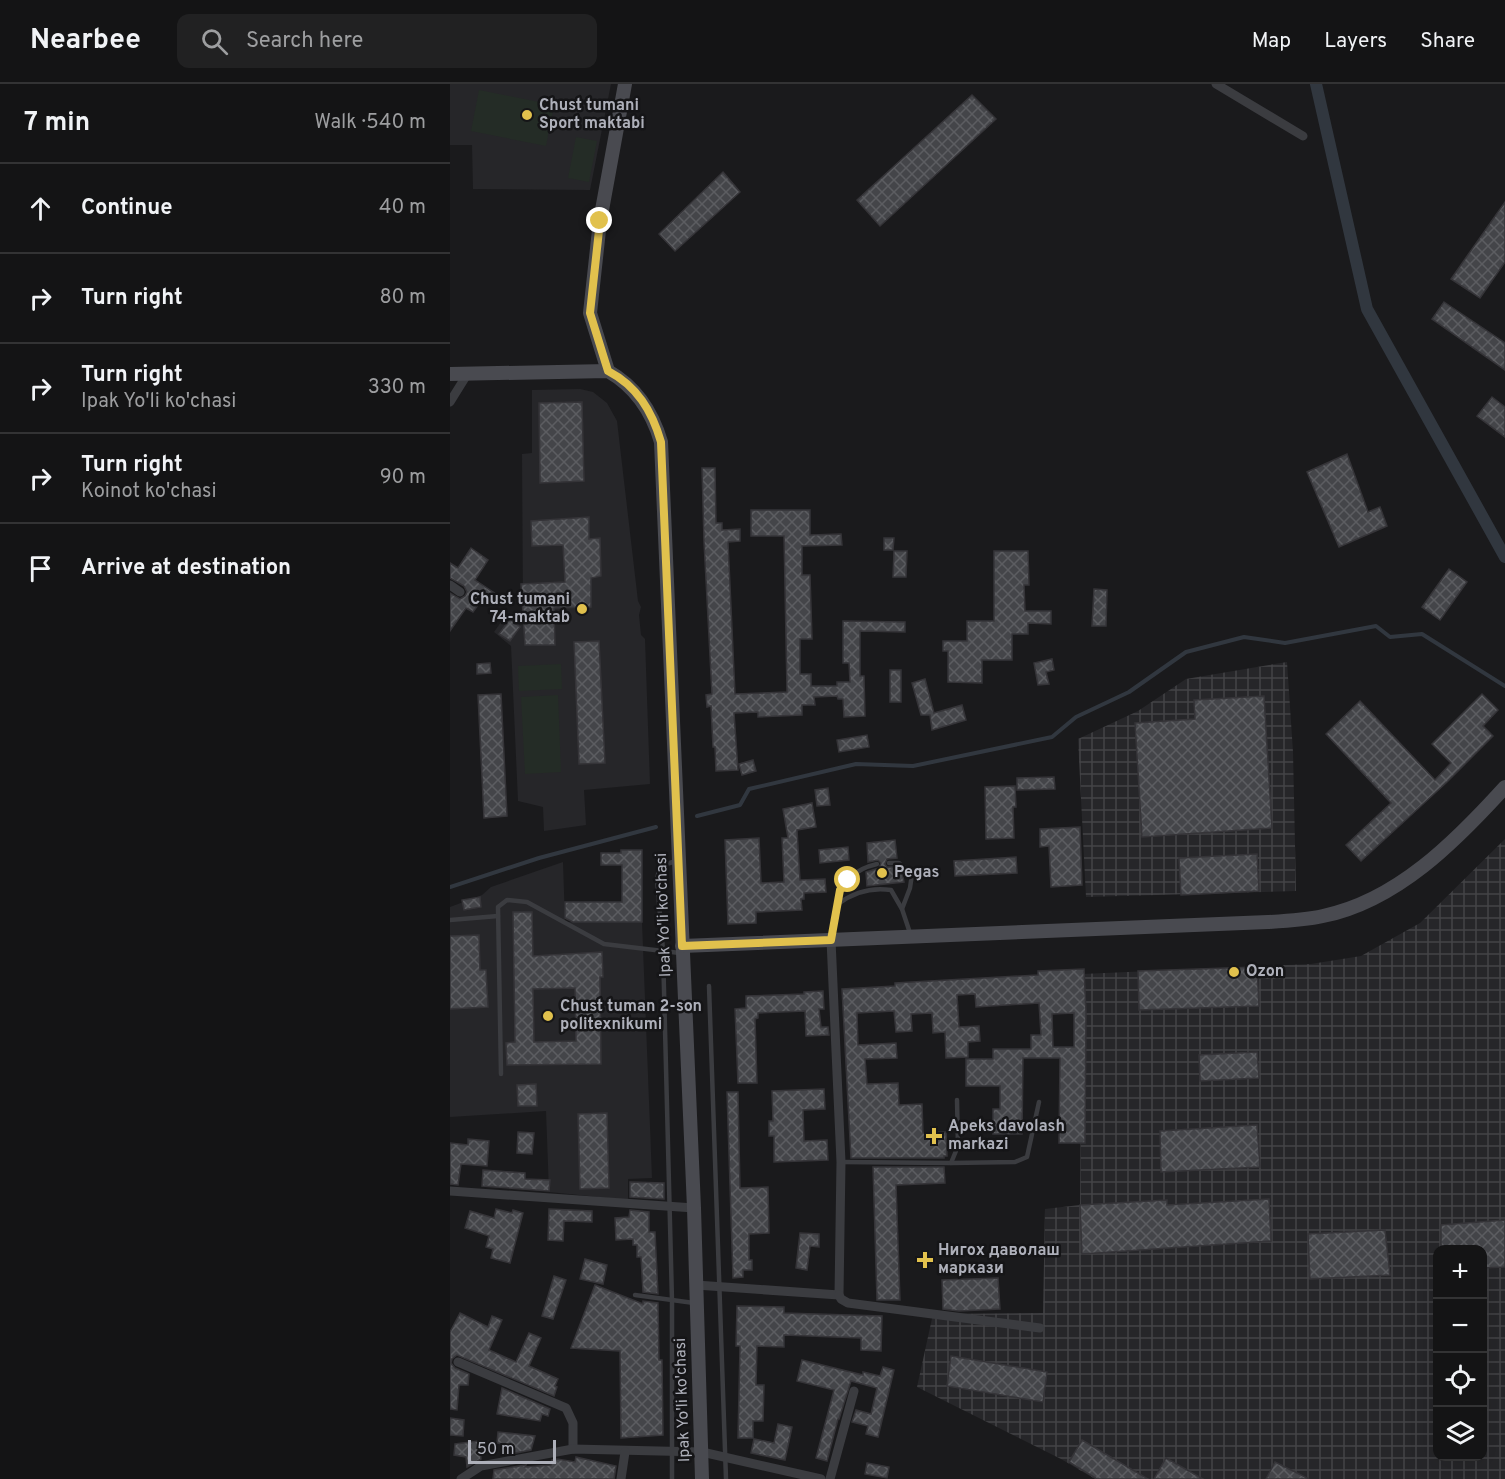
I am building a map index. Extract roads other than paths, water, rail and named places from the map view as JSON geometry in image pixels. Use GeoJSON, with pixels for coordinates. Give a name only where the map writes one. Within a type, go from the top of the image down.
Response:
{"type":"FeatureCollection","features":[{"type":"Feature","properties":{"kind":"main road"},"geometry":{"type":"LineString","coordinates":[[450,374],[608,371],[590,313],[600,221],[625,84]]}},
{"type":"Feature","properties":{"kind":"main road","name":"Ipak Yo'li ko'chasi"},"geometry":{"type":"LineString","coordinates":[[608,371],[622,379],[643,401],[657,427],[661,442],[694,1208],[702,1479]]}},
{"type":"Feature","properties":{"kind":"main road"},"geometry":{"type":"LineString","coordinates":[[682,950],[831,940],[1268,922],[1322,916],[1370,900],[1418,869],[1463,831],[1505,787]]}},
{"type":"Feature","properties":{"kind":"street"},"geometry":{"type":"LineString","coordinates":[[1216,84],[1303,136]]}},
{"type":"Feature","properties":{"kind":"street"},"geometry":{"type":"LineString","coordinates":[[450,402],[468,373]]}},
{"type":"Feature","properties":{"kind":"street"},"geometry":{"type":"LineString","coordinates":[[450,585],[460,592]]}},
{"type":"Feature","properties":{"kind":"street"},"geometry":{"type":"LineString","coordinates":[[831,940],[841,1162],[838,1295],[848,1303],[1040,1328]]}},
{"type":"Feature","properties":{"kind":"street"},"geometry":{"type":"LineString","coordinates":[[450,1191],[694,1208]]}},
{"type":"Feature","properties":{"kind":"street"},"geometry":{"type":"LineString","coordinates":[[696,1285],[838,1295]]}},
{"type":"Feature","properties":{"kind":"street"},"geometry":{"type":"LineString","coordinates":[[458,1362],[566,1408],[573,1423],[573,1449]]}},
{"type":"Feature","properties":{"kind":"street"},"geometry":{"type":"LineString","coordinates":[[830,1479],[854,1391]]}},
{"type":"Feature","properties":{"kind":"street"},"geometry":{"type":"LineString","coordinates":[[461,1479],[481,1466],[573,1449],[702,1452],[821,1479]]}},
{"type":"Feature","properties":{"kind":"street"},"geometry":{"type":"LineString","coordinates":[[621,1479],[625,1452]]}},
{"type":"Feature","properties":{"kind":"lane"},"geometry":{"type":"LineString","coordinates":[[672,1479],[672,1301],[663,951],[657,879],[660,866],[668,862],[679,861]]}},
{"type":"Feature","properties":{"kind":"lane"},"geometry":{"type":"LineString","coordinates":[[889,863],[899,863],[912,874],[910,888],[902,909]]}},
{"type":"Feature","properties":{"kind":"lane"},"geometry":{"type":"LineString","coordinates":[[831,940],[840,890],[848,880],[866,867],[877,864]]}},
{"type":"Feature","properties":{"kind":"lane"},"geometry":{"type":"LineString","coordinates":[[838,904],[851,894],[878,888],[891,890],[902,909],[911,937]]}},
{"type":"Feature","properties":{"kind":"lane"},"geometry":{"type":"LineString","coordinates":[[501,1074],[498,907],[507,900],[527,902],[604,944],[663,951],[682,950]]}},
{"type":"Feature","properties":{"kind":"lane"},"geometry":{"type":"LineString","coordinates":[[450,920],[498,916]]}},
{"type":"Feature","properties":{"kind":"lane"},"geometry":{"type":"LineString","coordinates":[[709,986],[726,1479]]}},
{"type":"Feature","properties":{"kind":"lane"},"geometry":{"type":"LineString","coordinates":[[951,1162],[958,1146],[957,1100]]}},
{"type":"Feature","properties":{"kind":"lane"},"geometry":{"type":"LineString","coordinates":[[841,1162],[1015,1162],[1027,1156],[1039,1102]]}},
{"type":"Feature","properties":{"kind":"lane"},"geometry":{"type":"LineString","coordinates":[[635,1295],[697,1303]]}},
{"type":"Feature","properties":{"kind":"waterway"},"geometry":{"type":"LineString","coordinates":[[1316,84],[1367,309],[1505,557]]}},
{"type":"Feature","properties":{"kind":"waterway"},"geometry":{"type":"LineString","coordinates":[[697,816],[740,805],[749,789],[856,764],[913,766],[1052,737],[1076,717],[1129,692],[1186,652],[1244,637],[1285,643],[1376,626],[1390,637],[1422,634],[1505,686]]}},
{"type":"Feature","properties":{"kind":"waterway"},"geometry":{"type":"LineString","coordinates":[[450,887],[539,858],[656,827]]}},
{"type":"Feature","properties":{"kind":"place","name":"Chust tumani Sport maktabi"},"geometry":{"type":"Point","coordinates":[527,115]}},
{"type":"Feature","properties":{"kind":"place","name":"Chust tumani 74-maktab"},"geometry":{"type":"Point","coordinates":[582,609]}},
{"type":"Feature","properties":{"kind":"place","name":"Pegas"},"geometry":{"type":"Point","coordinates":[882,873]}},
{"type":"Feature","properties":{"kind":"place","name":"Ozon"},"geometry":{"type":"Point","coordinates":[1234,972]}},
{"type":"Feature","properties":{"kind":"place","name":"Chust tuman 2-son politexnikumi"},"geometry":{"type":"Point","coordinates":[548,1016]}},
{"type":"Feature","properties":{"kind":"place","name":"Apeks davolash markazi"},"geometry":{"type":"Point","coordinates":[934,1136]}},
{"type":"Feature","properties":{"kind":"place","name":"Нигох даволаш маркази"},"geometry":{"type":"Point","coordinates":[925,1260]}}]}
